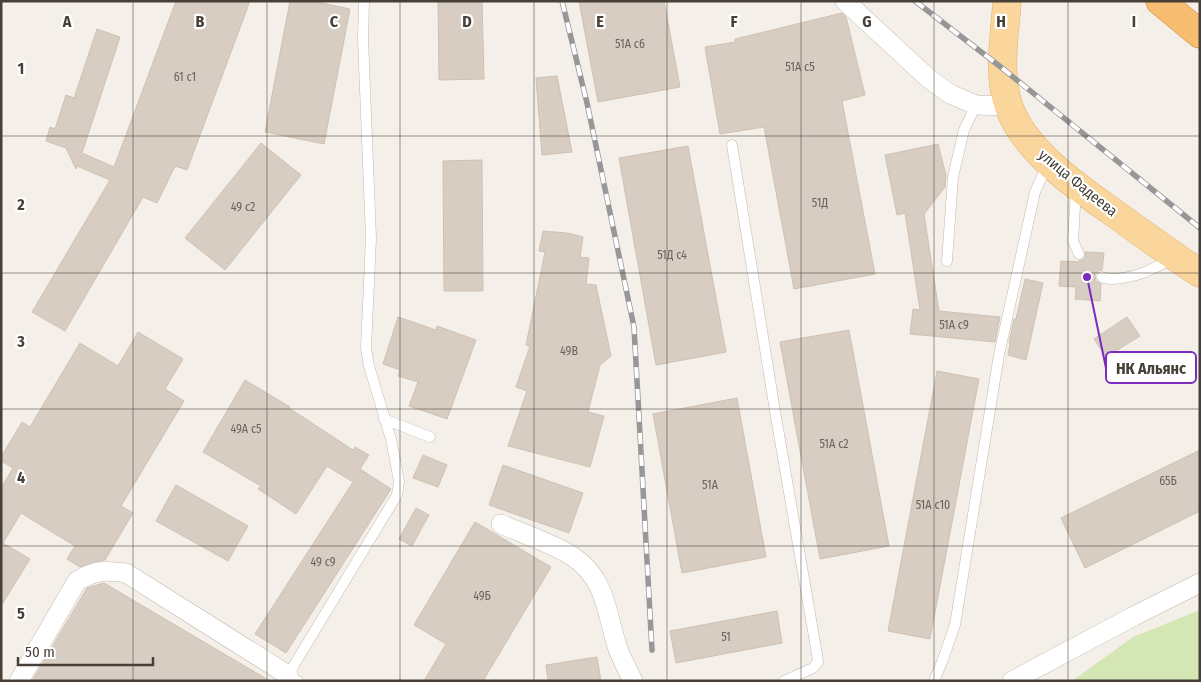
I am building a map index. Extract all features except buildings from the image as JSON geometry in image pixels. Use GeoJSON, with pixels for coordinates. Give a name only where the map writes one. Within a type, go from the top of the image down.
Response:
{"type":"FeatureCollection","features":[{"type":"Feature","properties":{"kind":"highway"},"geometry":{"type":"LineString","coordinates":[[1160,1],[1200,34]]}},
{"type":"Feature","properties":{"kind":"highway"},"geometry":{"type":"LineString","coordinates":[[1184,1],[1200,34]]}},
{"type":"Feature","properties":{"kind":"main road","name":"улица Фадеева"},"geometry":{"type":"LineString","coordinates":[[1007,1],[1002,68],[1008,106],[1016,124],[1029,142],[1048,162],[1175,257],[1200,273]]}},
{"type":"Feature","properties":{"kind":"street"},"geometry":{"type":"LineString","coordinates":[[845,1],[928,78],[950,94],[976,105],[1008,106]]}},
{"type":"Feature","properties":{"kind":"street"},"geometry":{"type":"LineString","coordinates":[[502,524],[572,556],[590,571],[601,589],[619,650],[633,681]]}},
{"type":"Feature","properties":{"kind":"street"},"geometry":{"type":"LineString","coordinates":[[19,681],[77,582],[88,575],[106,570],[126,573],[293,678]]}},
{"type":"Feature","properties":{"kind":"street"},"geometry":{"type":"LineString","coordinates":[[1012,681],[1200,583]]}},
{"type":"Feature","properties":{"kind":"lane"},"geometry":{"type":"LineString","coordinates":[[293,678],[397,495],[399,480],[392,439],[369,366],[366,348],[371,238],[363,39],[364,1]]}},
{"type":"Feature","properties":{"kind":"lane"},"geometry":{"type":"LineString","coordinates":[[947,261],[953,177],[964,130],[976,105]]}},
{"type":"Feature","properties":{"kind":"lane"},"geometry":{"type":"LineString","coordinates":[[732,145],[774,408],[818,654],[818,662],[813,668],[784,681]]}},
{"type":"Feature","properties":{"kind":"lane"},"geometry":{"type":"LineString","coordinates":[[934,681],[955,625],[999,355],[1035,192],[1048,162]]}},
{"type":"Feature","properties":{"kind":"lane"},"geometry":{"type":"LineString","coordinates":[[1077,185],[1073,241],[1079,254]]}},
{"type":"Feature","properties":{"kind":"lane"},"geometry":{"type":"LineString","coordinates":[[1102,277],[1105,279],[1116,279],[1143,273],[1175,257]]}},
{"type":"Feature","properties":{"kind":"lane"},"geometry":{"type":"LineString","coordinates":[[384,418],[430,437]]}},
{"type":"Feature","properties":{"kind":"green space"},"geometry":{"type":"Polygon","coordinates":[[[1200,610],[1200,681],[1072,681],[1133,637],[1200,610]]]}},
{"type":"Feature","properties":{"kind":"railway"},"geometry":{"type":"LineString","coordinates":[[562,1],[587,103],[634,327],[652,650]]}},
{"type":"Feature","properties":{"kind":"railway"},"geometry":{"type":"LineString","coordinates":[[915,1],[1002,68],[1200,228]]}},
{"type":"Feature","properties":{"kind":"place","name":"НК Альянс"},"geometry":{"type":"Point","coordinates":[1087,277]}}]}
